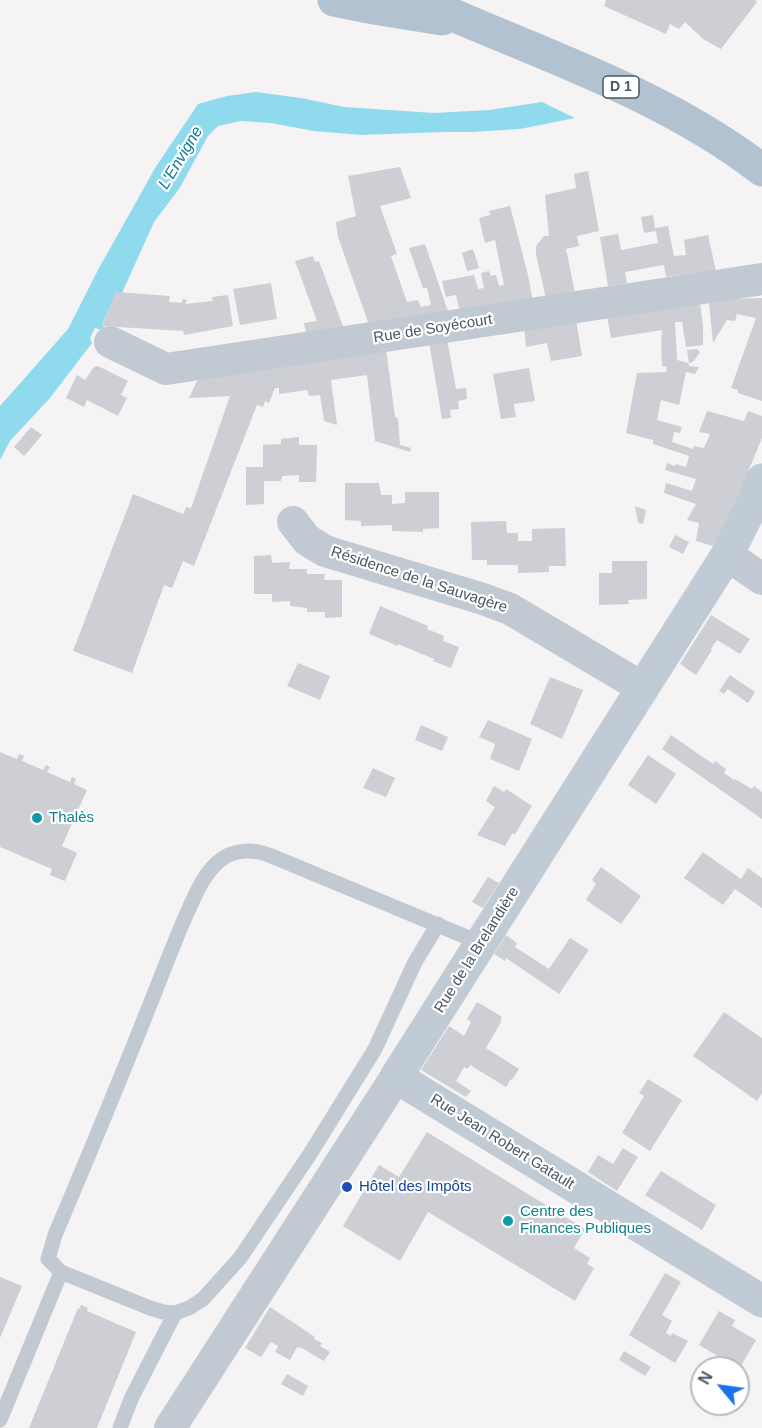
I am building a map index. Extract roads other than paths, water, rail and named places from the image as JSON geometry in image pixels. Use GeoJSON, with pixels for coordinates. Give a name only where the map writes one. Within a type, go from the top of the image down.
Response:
{"type":"FeatureCollection","features":[{"type":"Feature","properties":{"kind":"main road","name":"D 1"},"geometry":{"type":"LineString","coordinates":[[334,0],[471,24]]}},
{"type":"Feature","properties":{"kind":"main road","name":"D 1"},"geometry":{"type":"LineString","coordinates":[[419,0],[641,96],[695,124],[734,148],[762,170]]}},
{"type":"Feature","properties":{"kind":"street","name":"Rue de Soyécourt"},"geometry":{"type":"LineString","coordinates":[[110,342],[166,369],[762,279]]}},
{"type":"Feature","properties":{"kind":"street","name":"Rue de la Brelandière"},"geometry":{"type":"LineString","coordinates":[[182,1423],[396,1077],[727,555],[762,480]]}},
{"type":"Feature","properties":{"kind":"street","name":"Résidence de la Sauvagère"},"geometry":{"type":"LineString","coordinates":[[293,522],[307,540],[326,551],[510,609],[643,688]]}},
{"type":"Feature","properties":{"kind":"street"},"geometry":{"type":"LineString","coordinates":[[727,555],[762,579]]}},
{"type":"Feature","properties":{"kind":"street","name":"Rue Jean Robert Gatault"},"geometry":{"type":"LineString","coordinates":[[396,1077],[762,1301]]}},
{"type":"Feature","properties":{"kind":"lane"},"geometry":{"type":"LineString","coordinates":[[438,924],[415,962],[375,1049],[332,1119],[240,1258],[203,1299],[175,1313],[163,1312],[61,1272],[48,1260],[56,1234],[180,929],[207,875],[219,861],[237,852],[257,850],[438,924],[481,943]]}},
{"type":"Feature","properties":{"kind":"lane"},"geometry":{"type":"LineString","coordinates":[[0,1420],[61,1272]]}},
{"type":"Feature","properties":{"kind":"lane"},"geometry":{"type":"LineString","coordinates":[[120,1428],[131,1399],[175,1313]]}},
{"type":"Feature","properties":{"kind":"water","name":"L'Envigne"},"geometry":{"type":"Polygon","coordinates":[[[256,92],[344,107],[434,113],[489,110],[542,102],[575,118],[520,129],[361,135],[241,121],[218,126],[208,136],[179,189],[154,222],[122,293],[116,293],[102,330],[95,328],[90,338],[92,343],[50,398],[10,441],[0,460],[0,406],[68,329],[155,168],[198,104],[227,96],[256,92]]]}},
{"type":"Feature","properties":{"kind":"place","name":"Thalès"},"geometry":{"type":"Point","coordinates":[37,818]}},
{"type":"Feature","properties":{"kind":"place","name":"Hôtel des Impôts"},"geometry":{"type":"Point","coordinates":[347,1187]}},
{"type":"Feature","properties":{"kind":"place","name":"Centre des Finances Publiques"},"geometry":{"type":"Point","coordinates":[508,1221]}}]}
